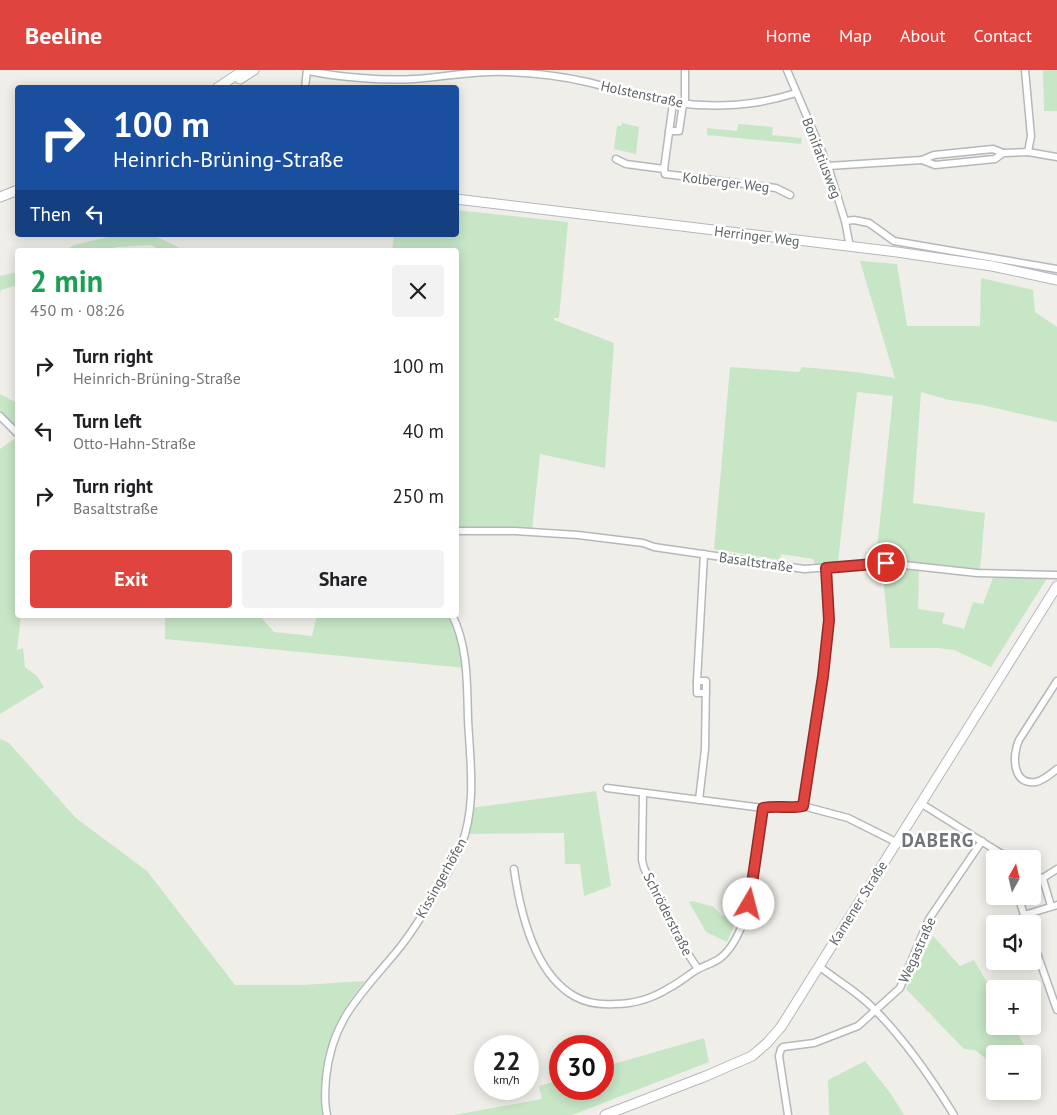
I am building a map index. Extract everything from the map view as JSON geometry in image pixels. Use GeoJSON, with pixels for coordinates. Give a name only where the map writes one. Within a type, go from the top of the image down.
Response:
{"type":"FeatureCollection","features":[{"type":"Feature","properties":{"kind":"main road"},"geometry":{"type":"LineString","coordinates":[[222,85],[244,70]]}},
{"type":"Feature","properties":{"kind":"main road"},"geometry":{"type":"LineString","coordinates":[[232,85],[254,70]]}},
{"type":"Feature","properties":{"kind":"main road"},"geometry":{"type":"LineString","coordinates":[[0,197],[15,191]]}},
{"type":"Feature","properties":{"kind":"main road","name":"Herringer Weg"},"geometry":{"type":"LineString","coordinates":[[459,199],[966,262],[1057,280]]}},
{"type":"Feature","properties":{"kind":"main road","name":"Kamener Straße"},"geometry":{"type":"LineString","coordinates":[[605,1115],[752,1056],[781,1027],[1057,586]]}},
{"type":"Feature","properties":{"kind":"street"},"geometry":{"type":"LineString","coordinates":[[306,85],[308,70]]}},
{"type":"Feature","properties":{"kind":"street","name":"Holstenstraße"},"geometry":{"type":"LineString","coordinates":[[308,70],[324,74],[412,79],[471,72],[507,71],[571,78],[673,103],[711,106],[735,106],[769,101],[796,93]]}},
{"type":"Feature","properties":{"kind":"street"},"geometry":{"type":"LineString","coordinates":[[669,131],[679,132],[684,104],[685,70]]}},
{"type":"Feature","properties":{"kind":"street","name":"Bonifatiusweg"},"geometry":{"type":"LineString","coordinates":[[787,70],[828,166],[845,222],[850,247]]}},
{"type":"Feature","properties":{"kind":"street"},"geometry":{"type":"LineString","coordinates":[[1025,70],[1031,136],[1028,152]]}},
{"type":"Feature","properties":{"kind":"street","name":"Kolberger Weg"},"geometry":{"type":"LineString","coordinates":[[673,103],[664,169],[665,174],[776,188],[790,195]]}},
{"type":"Feature","properties":{"kind":"street"},"geometry":{"type":"LineString","coordinates":[[828,166],[922,160],[934,155],[994,149],[1003,153],[1028,152],[1057,157]]}},
{"type":"Feature","properties":{"kind":"street"},"geometry":{"type":"LineString","coordinates":[[922,160],[935,165],[995,159],[1003,153]]}},
{"type":"Feature","properties":{"kind":"street","name":"Kolberger Weg"},"geometry":{"type":"LineString","coordinates":[[616,159],[626,164],[664,169]]}},
{"type":"Feature","properties":{"kind":"street"},"geometry":{"type":"LineString","coordinates":[[845,222],[854,220],[870,223],[894,241],[1057,268]]}},
{"type":"Feature","properties":{"kind":"street"},"geometry":{"type":"LineString","coordinates":[[0,416],[15,432]]}},
{"type":"Feature","properties":{"kind":"street","name":"Basaltstraße"},"geometry":{"type":"LineString","coordinates":[[459,531],[515,531],[642,542],[654,547],[804,569],[886,563],[977,574],[1057,575]]}},
{"type":"Feature","properties":{"kind":"street"},"geometry":{"type":"LineString","coordinates":[[699,800],[705,749],[706,681],[697,681],[704,554]]}},
{"type":"Feature","properties":{"kind":"street"},"geometry":{"type":"LineString","coordinates":[[803,806],[823,676],[828,629],[826,568]]}},
{"type":"Feature","properties":{"kind":"street","name":"Kissingerhöfen"},"geometry":{"type":"LineString","coordinates":[[327,1115],[325,1108],[327,1071],[334,1039],[344,1015],[401,946],[432,900],[461,848],[468,824],[471,808],[471,787],[467,681],[461,638],[453,618]]}},
{"type":"Feature","properties":{"kind":"street"},"geometry":{"type":"LineString","coordinates":[[1057,682],[1019,740],[1014,754],[1014,762],[1025,781],[1038,782],[1057,769]]}},
{"type":"Feature","properties":{"kind":"street"},"geometry":{"type":"LineString","coordinates":[[607,788],[763,808],[772,806],[803,806],[848,818],[896,842]]}},
{"type":"Feature","properties":{"kind":"street","name":"Schröderstraße"},"geometry":{"type":"LineString","coordinates":[[643,793],[642,860],[644,868],[676,936],[698,969],[720,959],[731,946],[745,919],[749,904],[763,808]]}},
{"type":"Feature","properties":{"kind":"street"},"geometry":{"type":"LineString","coordinates":[[922,804],[996,850]]}},
{"type":"Feature","properties":{"kind":"street","name":"Wegastraße"},"geometry":{"type":"LineString","coordinates":[[788,1115],[780,1056],[781,1049],[783,1047],[814,1043],[858,1026],[900,988],[929,918],[982,841]]}},
{"type":"Feature","properties":{"kind":"street"},"geometry":{"type":"LineString","coordinates":[[514,869],[523,916],[531,939],[551,975],[561,987],[575,997],[604,1004],[636,1002],[668,989],[698,969]]}},
{"type":"Feature","properties":{"kind":"street"},"geometry":{"type":"LineString","coordinates":[[1021,905],[1024,915],[1054,905],[1043,878],[1057,869]]}},
{"type":"Feature","properties":{"kind":"street"},"geometry":{"type":"LineString","coordinates":[[1041,965],[1057,1010]]}},
{"type":"Feature","properties":{"kind":"street"},"geometry":{"type":"LineString","coordinates":[[819,966],[870,1004],[917,1059],[954,1115]]}},
{"type":"Feature","properties":{"kind":"green space"},"geometry":{"type":"Polygon","coordinates":[[[1043,70],[1057,70],[1057,111],[1044,111],[1043,70]]]}},
{"type":"Feature","properties":{"kind":"green space"},"geometry":{"type":"Polygon","coordinates":[[[622,123],[639,127],[636,154],[614,149],[617,126],[621,126],[622,123]]]}},
{"type":"Feature","properties":{"kind":"green space"},"geometry":{"type":"Polygon","coordinates":[[[738,124],[773,127],[772,135],[802,138],[801,144],[707,135],[707,128],[737,131],[738,124]]]}},
{"type":"Feature","properties":{"kind":"green space"},"geometry":{"type":"Polygon","coordinates":[[[459,210],[568,222],[559,318],[554,318],[554,320],[614,343],[605,468],[540,454],[532,530],[459,527],[459,248],[392,248],[394,237],[459,237],[459,210]]]}},
{"type":"Feature","properties":{"kind":"green space"},"geometry":{"type":"Polygon","coordinates":[[[108,237],[157,237],[180,248],[156,248],[151,245],[113,248],[69,248],[74,245],[108,237]]]}},
{"type":"Feature","properties":{"kind":"green space"},"geometry":{"type":"Polygon","coordinates":[[[860,261],[897,264],[907,326],[980,326],[981,278],[1033,290],[1035,312],[1057,327],[1057,422],[982,405],[949,400],[921,392],[913,503],[985,513],[980,570],[876,559],[893,396],[857,392],[838,562],[815,564],[813,559],[781,554],[780,560],[714,549],[730,367],[799,372],[802,367],[895,378],[860,261]]]}},
{"type":"Feature","properties":{"kind":"green space"},"geometry":{"type":"Polygon","coordinates":[[[15,272],[15,286],[1,290],[0,293],[0,276],[15,272]]]}},
{"type":"Feature","properties":{"kind":"green space"},"geometry":{"type":"Polygon","coordinates":[[[0,394],[15,402],[15,429],[0,412],[0,394]]]}},
{"type":"Feature","properties":{"kind":"green space"},"geometry":{"type":"Polygon","coordinates":[[[15,438],[15,618],[21,618],[17,650],[23,648],[25,667],[37,676],[44,687],[0,714],[0,449],[15,438]]]}},
{"type":"Feature","properties":{"kind":"green space"},"geometry":{"type":"Polygon","coordinates":[[[882,566],[919,569],[918,609],[945,613],[942,623],[964,629],[973,602],[983,604],[994,575],[1048,577],[991,667],[954,650],[890,648],[882,566]]]}},
{"type":"Feature","properties":{"kind":"green space"},"geometry":{"type":"Polygon","coordinates":[[[165,618],[262,618],[274,632],[312,636],[316,618],[453,618],[465,668],[165,639],[165,618]]]}},
{"type":"Feature","properties":{"kind":"green space"},"geometry":{"type":"Polygon","coordinates":[[[0,739],[9,743],[76,818],[147,871],[235,985],[302,985],[365,981],[344,1009],[334,1034],[322,1093],[324,1115],[0,1115],[0,739]]]}},
{"type":"Feature","properties":{"kind":"green space"},"geometry":{"type":"Polygon","coordinates":[[[596,791],[611,886],[584,896],[580,864],[565,864],[564,833],[466,834],[471,808],[596,791]]]}},
{"type":"Feature","properties":{"kind":"green space"},"geometry":{"type":"Polygon","coordinates":[[[693,901],[714,907],[721,915],[737,919],[727,942],[706,932],[689,902],[693,901]]]}},
{"type":"Feature","properties":{"kind":"green space"},"geometry":{"type":"Polygon","coordinates":[[[933,936],[960,966],[974,960],[986,981],[986,1035],[1018,1035],[1024,1045],[986,1045],[986,1059],[975,1050],[964,1049],[906,989],[933,936]]]}},
{"type":"Feature","properties":{"kind":"green space"},"geometry":{"type":"Polygon","coordinates":[[[704,1038],[709,1062],[614,1099],[614,1064],[704,1038]]]}},
{"type":"Feature","properties":{"kind":"green space"},"geometry":{"type":"Polygon","coordinates":[[[865,1061],[891,1094],[904,1115],[829,1115],[828,1080],[865,1061]]]}},
{"type":"Feature","properties":{"kind":"green space"},"geometry":{"type":"Polygon","coordinates":[[[549,1083],[549,1100],[611,1100],[572,1115],[454,1115],[542,1099],[539,1086],[549,1083]]]}},
{"type":"Feature","properties":{"kind":"district","name":"DABERG"},"geometry":{"type":"Point","coordinates":[938,840]}},
{"type":"Feature","properties":{"kind":"route"},"geometry":{"type":"LineString","coordinates":[[749,904],[763,808],[772,806],[803,806],[823,676],[829,620],[826,568],[886,563]]}}]}
